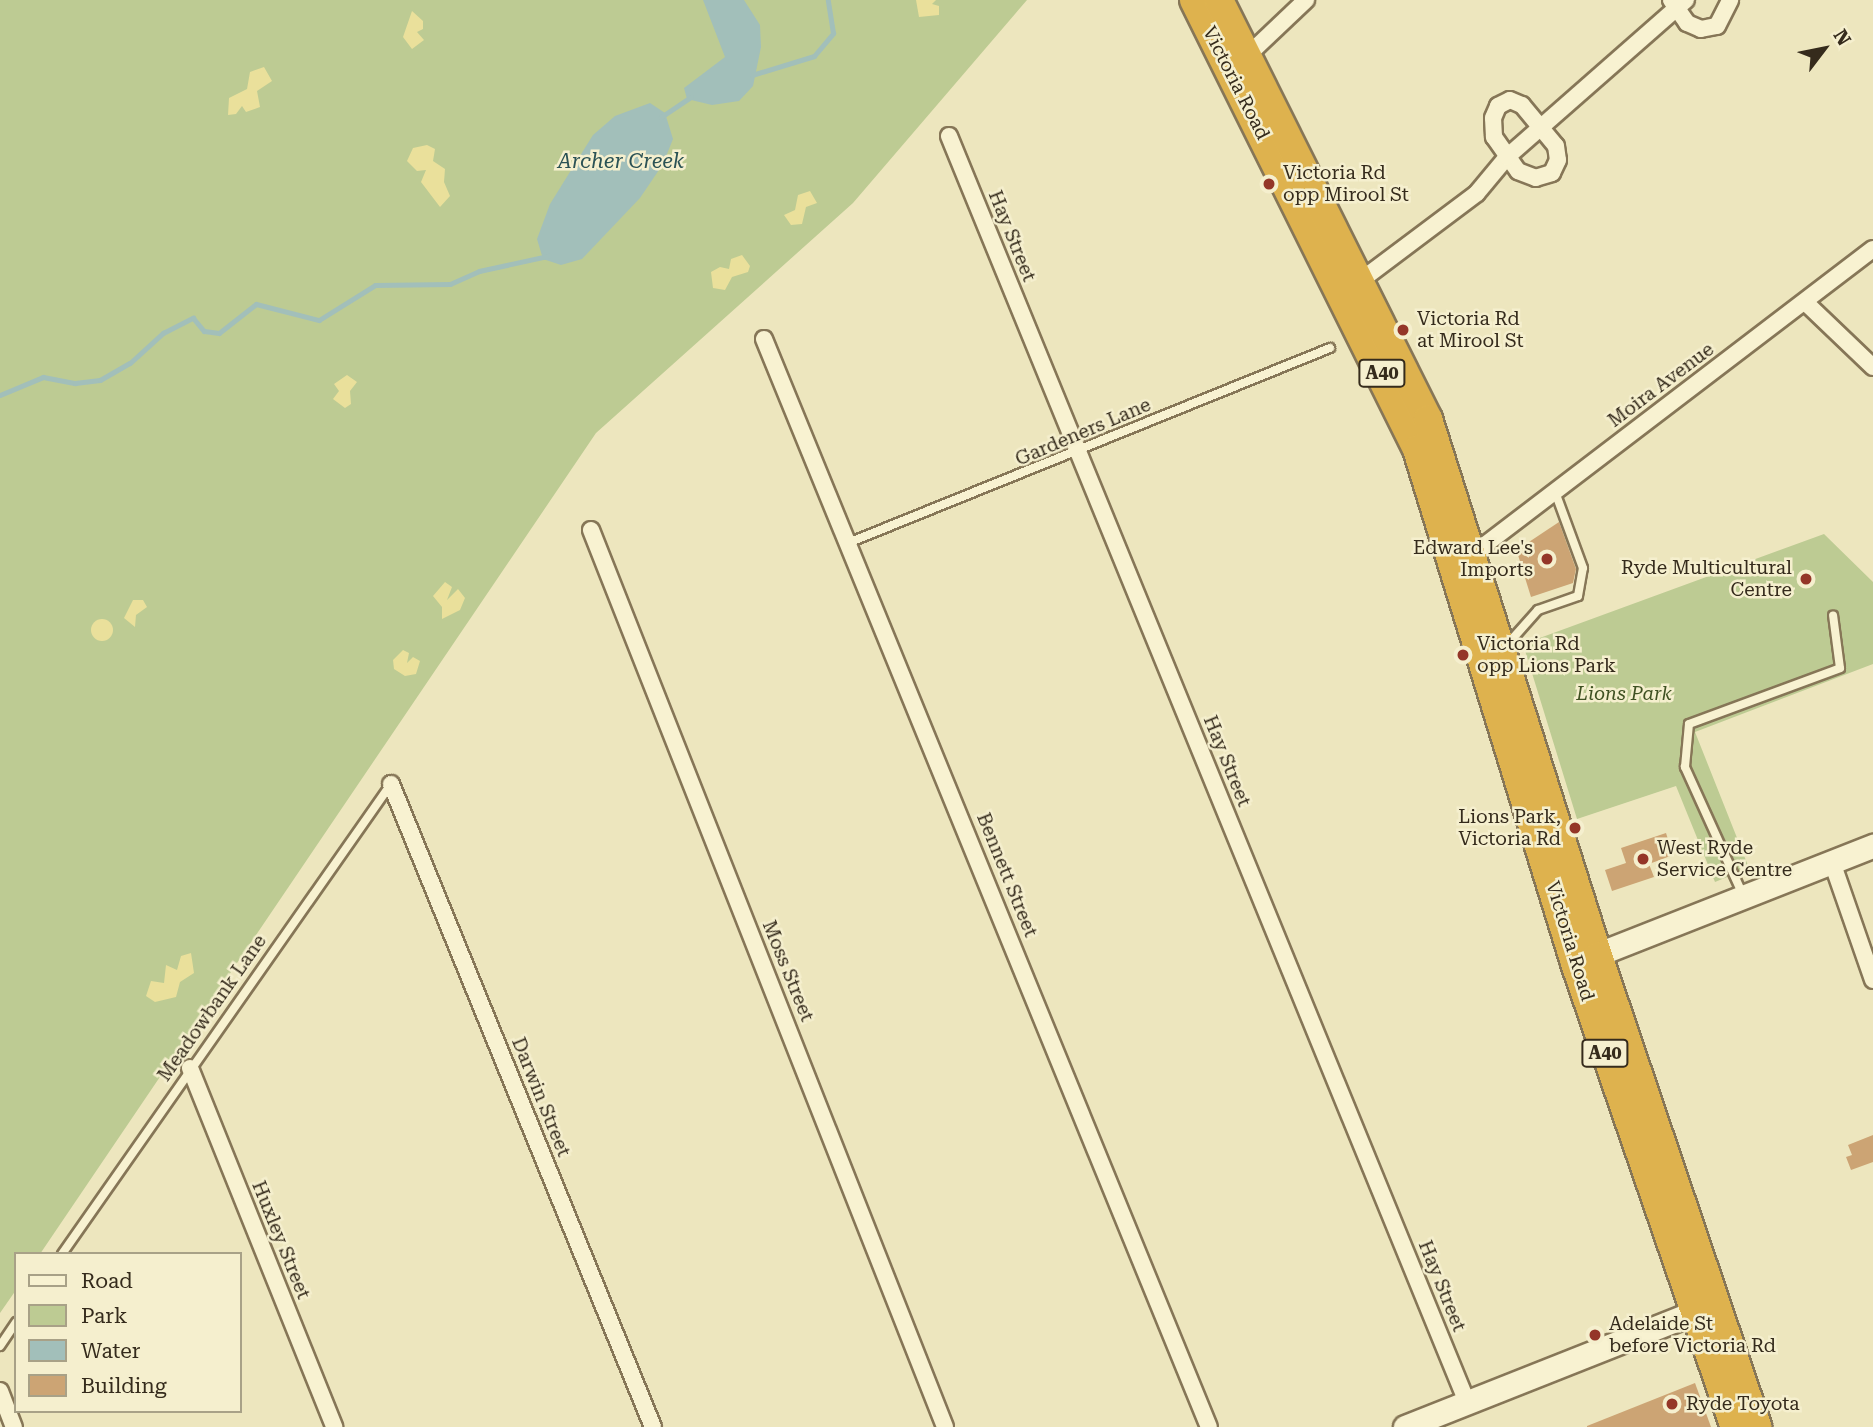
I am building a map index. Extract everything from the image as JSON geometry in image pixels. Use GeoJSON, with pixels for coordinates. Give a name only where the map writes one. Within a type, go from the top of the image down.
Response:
{"type":"FeatureCollection","features":[{"type":"Feature","properties":{"kind":"highway","name":"Victoria Road"},"geometry":{"type":"LineString","coordinates":[[1194,0],[1417,449],[1707,1308],[1757,1427]]}},
{"type":"Feature","properties":{"kind":"highway","name":"Victoria Road"},"geometry":{"type":"LineString","coordinates":[[1219,0],[1428,419],[1503,649],[1587,959]]}},
{"type":"Feature","properties":{"kind":"highway","name":"Victoria Road"},"geometry":{"type":"LineString","coordinates":[[1707,1308],[1735,1427]]}},
{"type":"Feature","properties":{"kind":"street"},"geometry":{"type":"LineString","coordinates":[[1248,55],[1306,0]]}},
{"type":"Feature","properties":{"kind":"street"},"geometry":{"type":"LineString","coordinates":[[1360,281],[1477,193],[1507,157],[1678,2],[1687,23],[1701,29],[1717,26],[1730,0]]}},
{"type":"Feature","properties":{"kind":"street"},"geometry":{"type":"LineString","coordinates":[[1510,100],[1522,105],[1543,127],[1556,146],[1558,160],[1552,173],[1536,178],[1518,171],[1507,157],[1494,137],[1493,118],[1498,106],[1510,100]]}},
{"type":"Feature","properties":{"kind":"street","name":"Hay Street"},"geometry":{"type":"LineString","coordinates":[[948,136],[1467,1402]]}},
{"type":"Feature","properties":{"kind":"street","name":"Moira Avenue"},"geometry":{"type":"LineString","coordinates":[[1473,554],[1873,248]]}},
{"type":"Feature","properties":{"kind":"street"},"geometry":{"type":"LineString","coordinates":[[1805,302],[1873,367]]}},
{"type":"Feature","properties":{"kind":"street","name":"Bennett Street"},"geometry":{"type":"LineString","coordinates":[[764,340],[1209,1427]]}},
{"type":"Feature","properties":{"kind":"street","name":"Moss Street"},"geometry":{"type":"LineString","coordinates":[[591,530],[945,1427]]}},
{"type":"Feature","properties":{"kind":"street","name":"Darwin Street"},"geometry":{"type":"LineString","coordinates":[[391,784],[653,1427]]}},
{"type":"Feature","properties":{"kind":"street"},"geometry":{"type":"LineString","coordinates":[[1587,959],[1873,846]]}},
{"type":"Feature","properties":{"kind":"street"},"geometry":{"type":"LineString","coordinates":[[1832,862],[1873,980]]}},
{"type":"Feature","properties":{"kind":"street","name":"Huxley Street"},"geometry":{"type":"LineString","coordinates":[[190,1068],[334,1427]]}},
{"type":"Feature","properties":{"kind":"street"},"geometry":{"type":"LineString","coordinates":[[1405,1427],[1707,1308]]}},
{"type":"Feature","properties":{"kind":"street"},"geometry":{"type":"LineString","coordinates":[[0,1391],[15,1427]]}},
{"type":"Feature","properties":{"kind":"lane","name":"Gardeners Lane"},"geometry":{"type":"LineString","coordinates":[[848,543],[1330,348]]}},
{"type":"Feature","properties":{"kind":"lane"},"geometry":{"type":"LineString","coordinates":[[1503,649],[1538,610],[1578,596],[1583,568],[1555,492]]}},
{"type":"Feature","properties":{"kind":"lane"},"geometry":{"type":"LineString","coordinates":[[1744,898],[1685,767],[1689,724],[1840,668],[1833,615]]}},
{"type":"Feature","properties":{"kind":"lane","name":"Meadowbank Lane"},"geometry":{"type":"LineString","coordinates":[[63,1252],[391,784]]}},
{"type":"Feature","properties":{"kind":"lane"},"geometry":{"type":"LineString","coordinates":[[0,1346],[14,1325]]}},
{"type":"Feature","properties":{"kind":"green space"},"geometry":{"type":"Polygon","coordinates":[[[0,0],[1027,0],[853,203],[596,433],[41,1252],[14,1252],[14,1293],[0,1313],[0,0]]]}},
{"type":"Feature","properties":{"kind":"green space","name":"Lions Park"},"geometry":{"type":"Polygon","coordinates":[[[1824,534],[1873,582],[1873,664],[1695,732],[1749,868],[1715,882],[1676,786],[1577,819],[1523,644],[1824,534]]]}},
{"type":"Feature","properties":{"kind":"sand"},"geometry":{"type":"Polygon","coordinates":[[[916,0],[936,0],[932,4],[939,6],[939,15],[919,17],[916,0]]]}},
{"type":"Feature","properties":{"kind":"sand"},"geometry":{"type":"Polygon","coordinates":[[[412,11],[423,21],[423,29],[417,32],[424,40],[412,49],[403,37],[412,11]]]}},
{"type":"Feature","properties":{"kind":"sand"},"geometry":{"type":"Polygon","coordinates":[[[264,67],[272,81],[257,91],[260,107],[246,112],[242,106],[236,114],[228,115],[229,98],[247,89],[250,72],[264,67]]]}},
{"type":"Feature","properties":{"kind":"sand"},"geometry":{"type":"Polygon","coordinates":[[[427,145],[435,149],[433,161],[445,169],[444,182],[450,196],[440,207],[421,182],[426,170],[417,171],[407,161],[413,148],[427,145]]]}},
{"type":"Feature","properties":{"kind":"sand"},"geometry":{"type":"Polygon","coordinates":[[[810,191],[817,203],[806,207],[802,224],[791,225],[784,215],[795,210],[798,195],[810,191]]]}},
{"type":"Feature","properties":{"kind":"sand"},"geometry":{"type":"Polygon","coordinates":[[[742,255],[750,266],[748,272],[732,277],[725,290],[713,288],[711,272],[720,267],[729,269],[731,259],[742,255]]]}},
{"type":"Feature","properties":{"kind":"sand"},"geometry":{"type":"Polygon","coordinates":[[[347,375],[357,382],[350,391],[351,404],[345,408],[333,399],[339,391],[334,384],[347,375]]]}},
{"type":"Feature","properties":{"kind":"sand"},"geometry":{"type":"Polygon","coordinates":[[[445,582],[452,587],[447,600],[458,589],[465,598],[460,610],[442,619],[442,607],[433,596],[445,582]]]}},
{"type":"Feature","properties":{"kind":"sand"},"geometry":{"type":"Polygon","coordinates":[[[133,600],[143,600],[147,607],[136,615],[135,627],[124,618],[133,600]]]}},
{"type":"Feature","properties":{"kind":"sand"},"geometry":{"type":"Polygon","coordinates":[[[102,619],[110,622],[113,630],[110,638],[102,641],[94,638],[91,630],[94,622],[102,619]]]}},
{"type":"Feature","properties":{"kind":"sand"},"geometry":{"type":"Polygon","coordinates":[[[403,650],[409,653],[407,663],[413,657],[420,661],[416,674],[405,676],[394,669],[393,660],[403,650]]]}},
{"type":"Feature","properties":{"kind":"sand"},"geometry":{"type":"Polygon","coordinates":[[[191,953],[194,973],[180,982],[176,997],[155,1002],[146,996],[151,981],[164,983],[166,965],[177,970],[181,956],[191,953]]]}},
{"type":"Feature","properties":{"kind":"water","name":"Archer Creek"},"geometry":{"type":"Polygon","coordinates":[[[703,0],[744,0],[760,25],[761,47],[753,86],[739,101],[712,105],[687,99],[684,88],[725,57],[703,0]]]}},
{"type":"Feature","properties":{"kind":"water","name":"Archer Creek"},"geometry":{"type":"Polygon","coordinates":[[[650,103],[665,113],[673,139],[663,164],[640,198],[582,259],[561,265],[543,259],[537,239],[550,204],[593,135],[615,116],[650,103]]]}},
{"type":"Feature","properties":{"kind":"building","name":"Edward Lee's Imports"},"geometry":{"type":"Polygon","coordinates":[[[1559,522],[1576,569],[1573,583],[1531,597],[1518,555],[1523,546],[1559,522]]]}},
{"type":"Feature","properties":{"kind":"building","name":"West Ryde Service Centre"},"geometry":{"type":"Polygon","coordinates":[[[1666,833],[1673,855],[1649,864],[1654,877],[1612,891],[1605,870],[1626,863],[1621,848],[1666,833]]]}},
{"type":"Feature","properties":{"kind":"building"},"geometry":{"type":"Polygon","coordinates":[[[1873,1135],[1873,1162],[1851,1170],[1846,1157],[1852,1155],[1848,1145],[1873,1135]]]}},
{"type":"Feature","properties":{"kind":"building","name":"Ryde Toyota"},"geometry":{"type":"Polygon","coordinates":[[[1695,1383],[1711,1427],[1587,1427],[1587,1426],[1695,1383]]]}},
{"type":"Feature","properties":{"kind":"waterway","name":"Archer Creek"},"geometry":{"type":"LineString","coordinates":[[752,75],[814,56],[833,33],[828,0]]}},
{"type":"Feature","properties":{"kind":"waterway","name":"Archer Creek"},"geometry":{"type":"LineString","coordinates":[[661,117],[691,97]]}},
{"type":"Feature","properties":{"kind":"waterway","name":"Archer Creek"},"geometry":{"type":"LineString","coordinates":[[0,395],[43,377],[75,383],[100,380],[130,363],[163,333],[193,318],[204,331],[219,333],[256,304],[319,320],[375,285],[450,284],[479,271],[548,256]]}},
{"type":"Feature","properties":{"kind":"place","name":"Victoria Rd opp Mirool St"},"geometry":{"type":"Point","coordinates":[1269,184]}},
{"type":"Feature","properties":{"kind":"place","name":"Victoria Rd at Mirool St"},"geometry":{"type":"Point","coordinates":[1403,330]}},
{"type":"Feature","properties":{"kind":"place","name":"Edward Lee's Imports"},"geometry":{"type":"Point","coordinates":[1547,559]}},
{"type":"Feature","properties":{"kind":"place","name":"Ryde Multicultural Centre"},"geometry":{"type":"Point","coordinates":[1806,579]}},
{"type":"Feature","properties":{"kind":"place","name":"Victoria Rd opp Lions Park"},"geometry":{"type":"Point","coordinates":[1463,655]}},
{"type":"Feature","properties":{"kind":"place","name":"Lions Park, Victoria Rd"},"geometry":{"type":"Point","coordinates":[1575,828]}},
{"type":"Feature","properties":{"kind":"place","name":"West Ryde Service Centre"},"geometry":{"type":"Point","coordinates":[1643,859]}},
{"type":"Feature","properties":{"kind":"place","name":"Adelaide St before Victoria Rd"},"geometry":{"type":"Point","coordinates":[1595,1335]}},
{"type":"Feature","properties":{"kind":"place","name":"Ryde Toyota"},"geometry":{"type":"Point","coordinates":[1672,1404]}}]}
